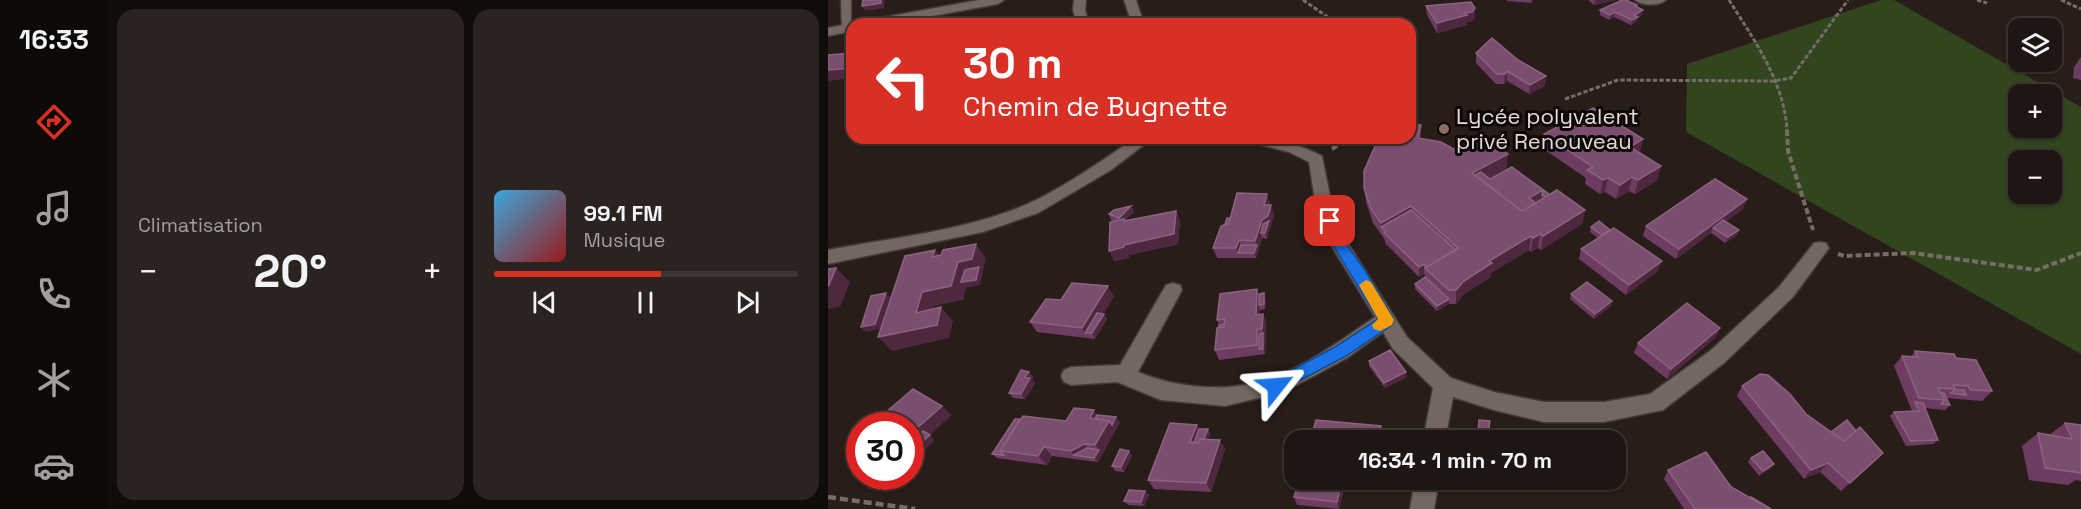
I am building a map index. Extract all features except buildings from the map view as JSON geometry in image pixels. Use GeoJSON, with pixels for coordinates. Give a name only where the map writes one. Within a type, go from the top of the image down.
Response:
{"type":"FeatureCollection","features":[{"type":"Feature","properties":{"kind":"street"},"geometry":{"type":"LineString","coordinates":[[901,18],[998,0]]}},
{"type":"Feature","properties":{"kind":"street"},"geometry":{"type":"LineString","coordinates":[[1080,0],[1081,18]]}},
{"type":"Feature","properties":{"kind":"street"},"geometry":{"type":"LineString","coordinates":[[1130,0],[1136,18]]}},
{"type":"Feature","properties":{"kind":"street"},"geometry":{"type":"LineString","coordinates":[[1641,0],[1660,0]]}},
{"type":"Feature","properties":{"kind":"street"},"geometry":{"type":"LineString","coordinates":[[828,32],[846,29]]}},
{"type":"Feature","properties":{"kind":"street"},"geometry":{"type":"LineString","coordinates":[[828,257],[983,226],[1032,209],[1105,166],[1136,144]]}},
{"type":"Feature","properties":{"kind":"street"},"geometry":{"type":"LineString","coordinates":[[1277,144],[1294,148],[1316,160],[1323,201],[1338,242],[1361,276],[1400,343],[1444,385],[1494,401],[1544,412],[1604,412],[1655,404],[1717,357],[1786,292],[1820,248]]}},
{"type":"Feature","properties":{"kind":"street"},"geometry":{"type":"LineString","coordinates":[[1125,376],[1173,290]]}},
{"type":"Feature","properties":{"kind":"street"},"geometry":{"type":"LineString","coordinates":[[1071,376],[1118,372],[1161,391],[1225,397],[1276,386],[1340,352],[1386,320]]}},
{"type":"Feature","properties":{"kind":"street"},"geometry":{"type":"LineString","coordinates":[[1436,430],[1444,385]]}},
{"type":"Feature","properties":{"kind":"street"},"geometry":{"type":"LineString","coordinates":[[1422,509],[1425,490]]}},
{"type":"Feature","properties":{"kind":"lane"},"geometry":{"type":"LineString","coordinates":[[846,0],[849,18]]}},
{"type":"Feature","properties":{"kind":"path"},"geometry":{"type":"LineString","coordinates":[[1303,0],[1329,18]]}},
{"type":"Feature","properties":{"kind":"path"},"geometry":{"type":"LineString","coordinates":[[1729,0],[1748,26],[1786,112],[1788,152],[1820,248],[1844,256],[1913,253],[2037,270],[2081,253]]}},
{"type":"Feature","properties":{"kind":"path"},"geometry":{"type":"LineString","coordinates":[[1565,99],[1618,80],[1774,81],[1791,78],[1848,0]]}},
{"type":"Feature","properties":{"kind":"path"},"geometry":{"type":"LineString","coordinates":[[1977,0],[1987,3]]}},
{"type":"Feature","properties":{"kind":"path"},"geometry":{"type":"LineString","coordinates":[[2061,0],[2081,9]]}},
{"type":"Feature","properties":{"kind":"path"},"geometry":{"type":"LineString","coordinates":[[828,497],[915,509]]}},
{"type":"Feature","properties":{"kind":"green space"},"geometry":{"type":"Polygon","coordinates":[[[1881,0],[1894,0],[2008,65],[2008,72],[2020,72],[2041,84],[2008,84],[2008,138],[2062,138],[2062,96],[2081,107],[2081,354],[1686,132],[1687,64],[1881,0]]]}},
{"type":"Feature","properties":{"kind":"slow traffic"},"geometry":{"type":"LineString","coordinates":[[1366,285],[1386,320],[1380,325]]}},
{"type":"Feature","properties":{"kind":"place","name":"Lycée polyvalent privé Renouveau"},"geometry":{"type":"Point","coordinates":[1444,129]}},
{"type":"Feature","properties":{"kind":"route"},"geometry":{"type":"LineString","coordinates":[[1276,386],[1340,352],[1386,320],[1338,242],[1330,221]]}}]}
